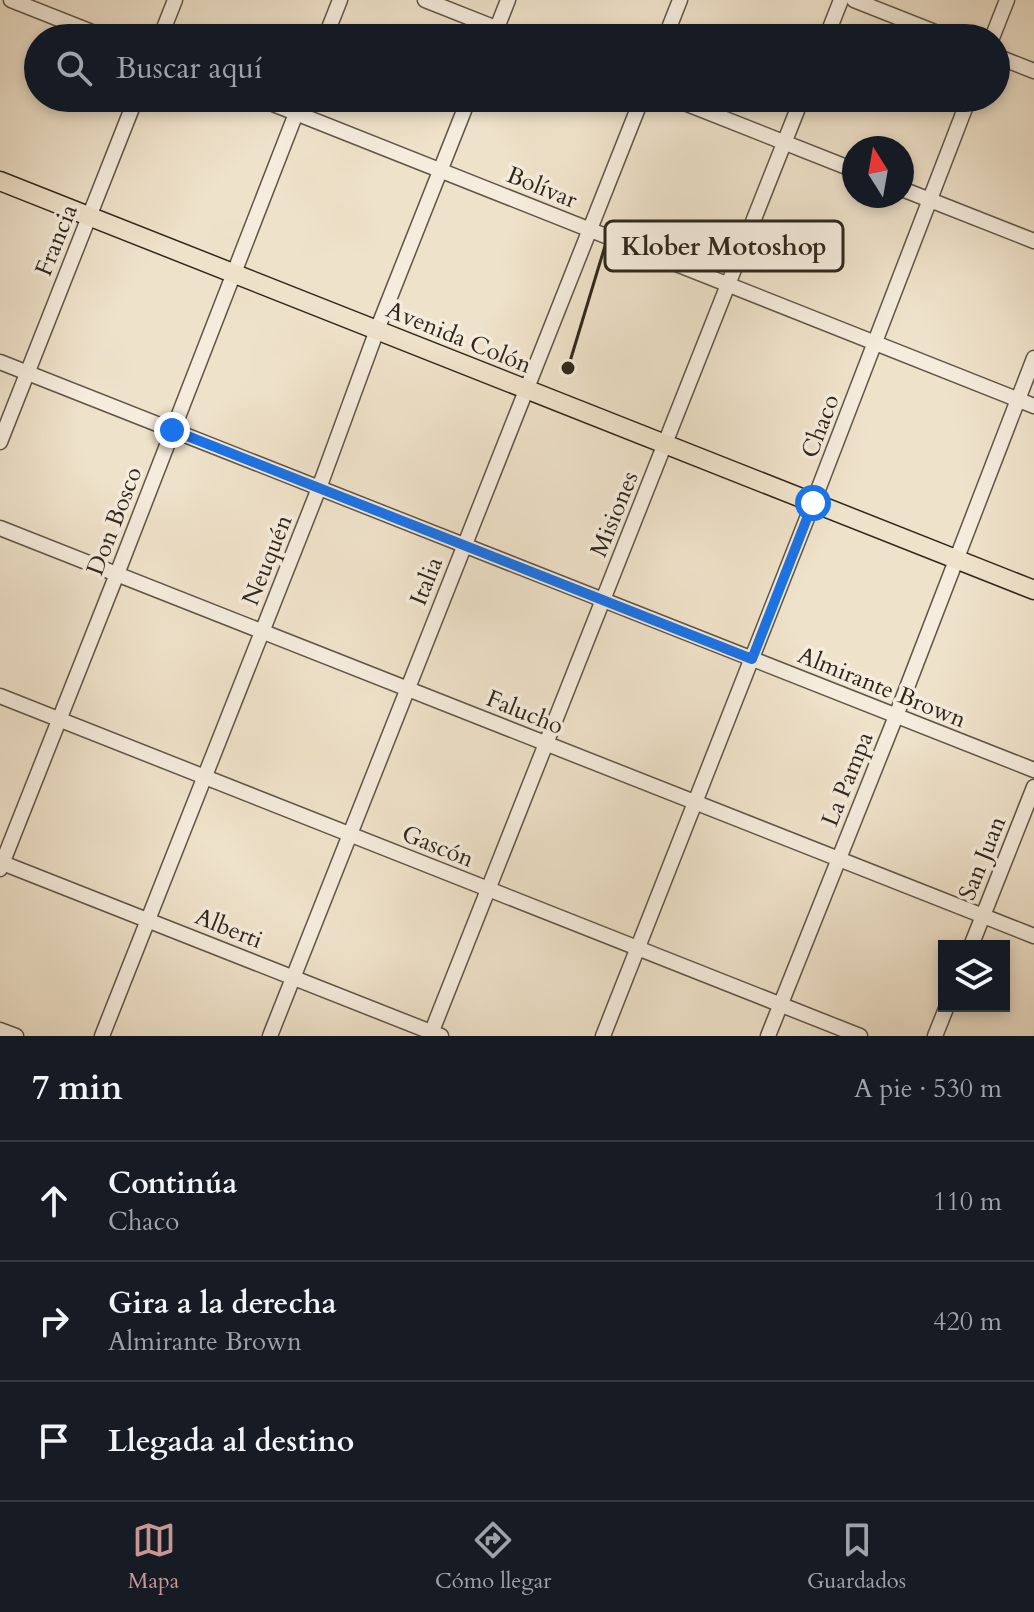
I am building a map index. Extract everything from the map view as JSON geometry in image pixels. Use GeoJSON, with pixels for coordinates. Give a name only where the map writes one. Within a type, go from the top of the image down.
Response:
{"type":"FeatureCollection","features":[{"type":"Feature","properties":{"kind":"main road","name":"Avenida Colón"},"geometry":{"type":"LineString","coordinates":[[0,181],[1034,590]]}},
{"type":"Feature","properties":{"kind":"street"},"geometry":{"type":"LineString","coordinates":[[11,0],[72,24]]}},
{"type":"Feature","properties":{"kind":"street"},"geometry":{"type":"LineString","coordinates":[[166,24],[175,0]]}},
{"type":"Feature","properties":{"kind":"street"},"geometry":{"type":"LineString","coordinates":[[331,24],[340,0]]}},
{"type":"Feature","properties":{"kind":"street"},"geometry":{"type":"LineString","coordinates":[[425,0],[475,24]]}},
{"type":"Feature","properties":{"kind":"street"},"geometry":{"type":"LineString","coordinates":[[498,24],[508,0]]}},
{"type":"Feature","properties":{"kind":"street"},"geometry":{"type":"LineString","coordinates":[[671,24],[680,0]]}},
{"type":"Feature","properties":{"kind":"street"},"geometry":{"type":"LineString","coordinates":[[832,24],[841,0]]}},
{"type":"Feature","properties":{"kind":"street"},"geometry":{"type":"LineString","coordinates":[[854,0],[915,24]]}},
{"type":"Feature","properties":{"kind":"street"},"geometry":{"type":"LineString","coordinates":[[998,24],[1007,0]]}},
{"type":"Feature","properties":{"kind":"street"},"geometry":{"type":"LineString","coordinates":[[1010,62],[1034,71]]}},
{"type":"Feature","properties":{"kind":"street","name":"Francia"},"geometry":{"type":"LineString","coordinates":[[0,442],[130,112]]}},
{"type":"Feature","properties":{"kind":"street","name":"Neuquén"},"geometry":{"type":"LineString","coordinates":[[102,1036],[319,488],[377,330],[463,112]]}},
{"type":"Feature","properties":{"kind":"street","name":"Italia"},"geometry":{"type":"LineString","coordinates":[[270,1036],[636,112]]}},
{"type":"Feature","properties":{"kind":"street"},"geometry":{"type":"LineString","coordinates":[[707,112],[842,165]]}},
{"type":"Feature","properties":{"kind":"street","name":"Misiones"},"geometry":{"type":"LineString","coordinates":[[434,1035],[797,112]]}},
{"type":"Feature","properties":{"kind":"street","name":"Chaco"},"geometry":{"type":"LineString","coordinates":[[603,1036],[964,112]]}},
{"type":"Feature","properties":{"kind":"street","name":"Bolívar"},"geometry":{"type":"LineString","coordinates":[[296,113],[1034,406]]}},
{"type":"Feature","properties":{"kind":"street","name":"Don Bosco"},"geometry":{"type":"LineString","coordinates":[[1,864],[296,113]]}},
{"type":"Feature","properties":{"kind":"street"},"geometry":{"type":"LineString","coordinates":[[914,194],[1034,241]]}},
{"type":"Feature","properties":{"kind":"street","name":"La Pampa"},"geometry":{"type":"LineString","coordinates":[[768,1036],[1034,358]]}},
{"type":"Feature","properties":{"kind":"street","name":"Almirante Brown"},"geometry":{"type":"LineString","coordinates":[[0,362],[1034,770]]}},
{"type":"Feature","properties":{"kind":"street","name":"Falucho"},"geometry":{"type":"LineString","coordinates":[[0,528],[1034,936]]}},
{"type":"Feature","properties":{"kind":"street","name":"Gascón"},"geometry":{"type":"LineString","coordinates":[[0,696],[860,1036]]}},
{"type":"Feature","properties":{"kind":"street","name":"San Juan"},"geometry":{"type":"LineString","coordinates":[[973,940],[1034,787]]}},
{"type":"Feature","properties":{"kind":"street","name":"Alberti"},"geometry":{"type":"LineString","coordinates":[[1,864],[434,1035]]}},
{"type":"Feature","properties":{"kind":"street"},"geometry":{"type":"LineString","coordinates":[[935,1036],[945,1012]]}},
{"type":"Feature","properties":{"kind":"street"},"geometry":{"type":"LineString","coordinates":[[0,1030],[16,1036]]}},
{"type":"Feature","properties":{"kind":"place","name":"Klober Motoshop"},"geometry":{"type":"Point","coordinates":[568,368]}},
{"type":"Feature","properties":{"kind":"route"},"geometry":{"type":"LineString","coordinates":[[172,430],[752,659],[813,503]]}}]}
